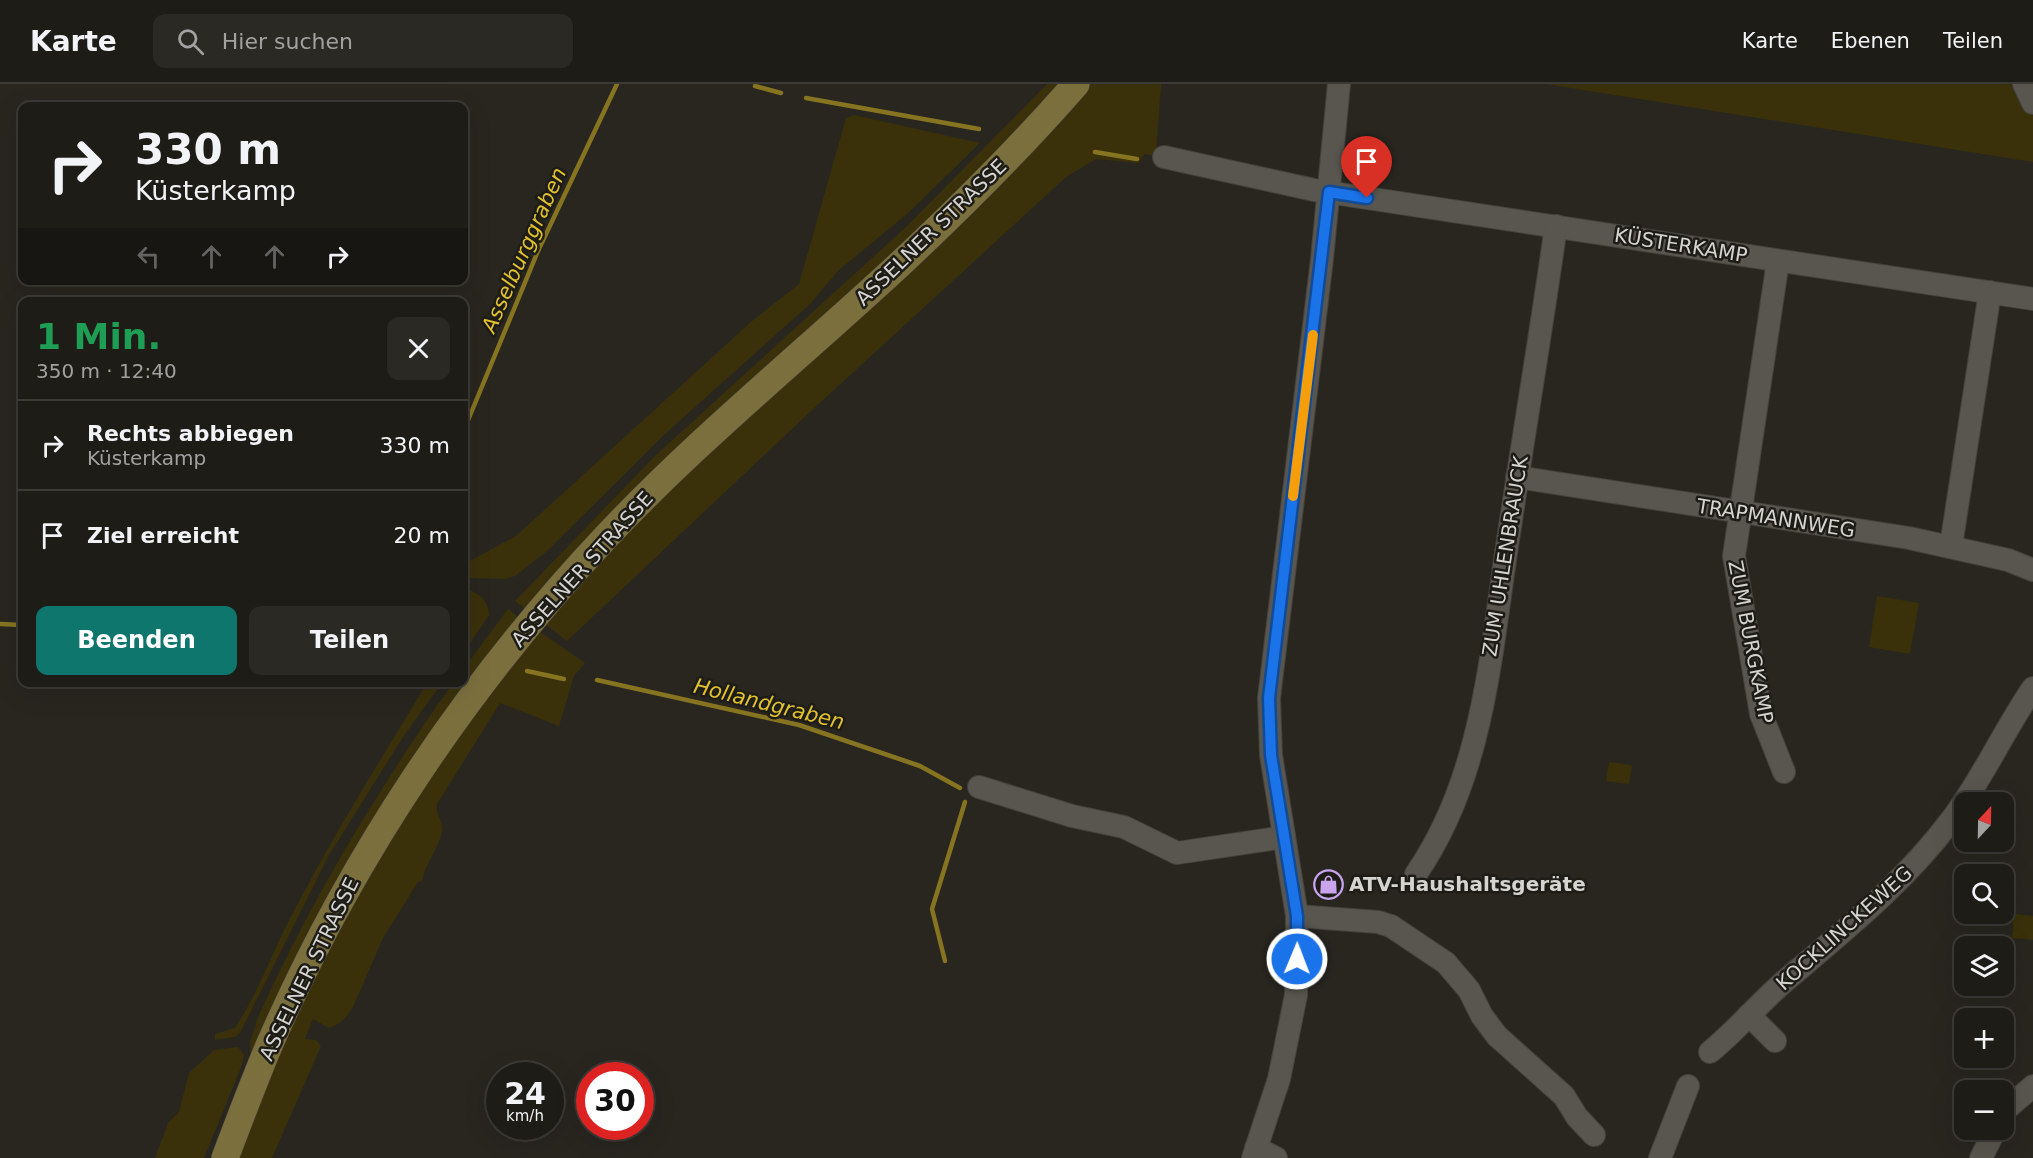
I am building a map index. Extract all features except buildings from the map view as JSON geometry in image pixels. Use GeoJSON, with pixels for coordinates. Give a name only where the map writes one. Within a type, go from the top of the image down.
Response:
{"type":"FeatureCollection","features":[{"type":"Feature","properties":{"kind":"main road","name":"ASSELNER STRASSE"},"geometry":{"type":"LineString","coordinates":[[225,1158],[268,1047],[310,960],[358,872],[404,795],[489,674],[569,577],[615,528],[704,440],[965,202],[1027,140],[1076,84]]}},
{"type":"Feature","properties":{"kind":"street"},"geometry":{"type":"LineString","coordinates":[[1262,1155],[1296,995],[1297,916],[1271,755],[1269,698],[1329,192],[1339,84]]}},
{"type":"Feature","properties":{"kind":"street"},"geometry":{"type":"LineString","coordinates":[[2024,84],[2033,103]]}},
{"type":"Feature","properties":{"kind":"street"},"geometry":{"type":"LineString","coordinates":[[1164,157],[1329,192]]}},
{"type":"Feature","properties":{"kind":"street","name":"KÜSTERKAMP"},"geometry":{"type":"LineString","coordinates":[[1329,192],[2033,299]]}},
{"type":"Feature","properties":{"kind":"street","name":"ZUM UHLENBRAUCK"},"geometry":{"type":"LineString","coordinates":[[1416,874],[1450,818],[1478,732],[1556,226]]}},
{"type":"Feature","properties":{"kind":"street","name":"ZUM BURGKAMP"},"geometry":{"type":"LineString","coordinates":[[1778,261],[1734,556],[1761,714],[1784,772]]}},
{"type":"Feature","properties":{"kind":"street"},"geometry":{"type":"LineString","coordinates":[[1950,546],[1990,292]]}},
{"type":"Feature","properties":{"kind":"street","name":"TRAPMANNWEG"},"geometry":{"type":"LineString","coordinates":[[1517,477],[1950,546],[2008,560],[2033,570]]}},
{"type":"Feature","properties":{"kind":"street","name":"KOCKLINCKEWEG"},"geometry":{"type":"LineString","coordinates":[[1710,1052],[1784,981],[1855,924],[1903,877],[1951,821],[1971,792],[1992,760],[2012,718],[2033,688]]}},
{"type":"Feature","properties":{"kind":"street"},"geometry":{"type":"LineString","coordinates":[[979,787],[1072,816],[1124,827],[1177,853],[1284,837]]}},
{"type":"Feature","properties":{"kind":"street"},"geometry":{"type":"LineString","coordinates":[[1297,916],[1378,921],[1391,926],[1446,963],[1464,983],[1497,1036],[1564,1096],[1577,1117],[1594,1136]]}},
{"type":"Feature","properties":{"kind":"street"},"geometry":{"type":"LineString","coordinates":[[1749,1015],[1775,1041]]}},
{"type":"Feature","properties":{"kind":"street"},"geometry":{"type":"LineString","coordinates":[[1660,1158],[1688,1086]]}},
{"type":"Feature","properties":{"kind":"street"},"geometry":{"type":"LineString","coordinates":[[2014,1102],[2033,1086]]}},
{"type":"Feature","properties":{"kind":"street"},"geometry":{"type":"LineString","coordinates":[[1981,1158],[1990,1140]]}},
{"type":"Feature","properties":{"kind":"shaded area"},"geometry":{"type":"Polygon","coordinates":[[[1047,84],[1067,84],[528,611],[515,601],[656,455],[906,227],[1047,84]]]}},
{"type":"Feature","properties":{"kind":"shaded area"},"geometry":{"type":"Polygon","coordinates":[[[1090,84],[1161,84],[1156,156],[1145,154],[1138,163],[1096,159],[1066,177],[810,412],[567,641],[542,622],[631,523],[1053,125],[1090,84]]]}},
{"type":"Feature","properties":{"kind":"shaded area"},"geometry":{"type":"Polygon","coordinates":[[[1546,84],[2017,84],[2033,116],[2033,162],[1546,84]]]}},
{"type":"Feature","properties":{"kind":"shaded area"},"geometry":{"type":"Polygon","coordinates":[[[854,115],[980,143],[907,214],[839,270],[809,305],[665,434],[546,552],[515,576],[505,579],[469,578],[468,562],[516,536],[752,321],[799,284],[846,118],[854,115]]]}},
{"type":"Feature","properties":{"kind":"shaded area"},"geometry":{"type":"Polygon","coordinates":[[[468,590],[482,598],[489,615],[468,646],[468,590]]]}},
{"type":"Feature","properties":{"kind":"shaded area"},"geometry":{"type":"Polygon","coordinates":[[[1877,596],[1919,603],[1910,654],[1869,647],[1877,596]]]}},
{"type":"Feature","properties":{"kind":"shaded area"},"geometry":{"type":"Polygon","coordinates":[[[508,609],[522,620],[251,1060],[250,1042],[258,1017],[324,887],[398,763],[450,687],[468,687],[468,663],[508,609]]]}},
{"type":"Feature","properties":{"kind":"shaded area"},"geometry":{"type":"Polygon","coordinates":[[[536,629],[585,663],[574,676],[559,726],[500,703],[437,804],[442,827],[438,844],[422,881],[418,882],[383,938],[353,1007],[343,1020],[329,1028],[313,1019],[305,1039],[316,1040],[321,1046],[272,1158],[236,1158],[307,986],[405,810],[536,629]]]}},
{"type":"Feature","properties":{"kind":"shaded area"},"geometry":{"type":"Polygon","coordinates":[[[425,687],[439,687],[403,737],[329,855],[240,1033],[235,1037],[215,1040],[215,1034],[235,1028],[244,1013],[289,920],[360,793],[425,687]]]}},
{"type":"Feature","properties":{"kind":"shaded area"},"geometry":{"type":"Polygon","coordinates":[[[1609,762],[1632,765],[1629,784],[1606,781],[1609,762]]]}},
{"type":"Feature","properties":{"kind":"shaded area"},"geometry":{"type":"Polygon","coordinates":[[[2014,914],[2033,916],[2033,940],[2014,938],[2012,936],[2014,914]]]}},
{"type":"Feature","properties":{"kind":"shaded area"},"geometry":{"type":"Polygon","coordinates":[[[238,1047],[244,1055],[242,1065],[204,1158],[155,1158],[168,1123],[179,1112],[189,1073],[214,1050],[238,1047]]]}},
{"type":"Feature","properties":{"kind":"waterway","name":"Asselburggraben"},"geometry":{"type":"LineString","coordinates":[[468,420],[538,251],[617,84]]}},
{"type":"Feature","properties":{"kind":"waterway"},"geometry":{"type":"LineString","coordinates":[[755,86],[781,93]]}},
{"type":"Feature","properties":{"kind":"waterway"},"geometry":{"type":"LineString","coordinates":[[806,98],[979,129]]}},
{"type":"Feature","properties":{"kind":"waterway"},"geometry":{"type":"LineString","coordinates":[[1095,152],[1137,159]]}},
{"type":"Feature","properties":{"kind":"waterway"},"geometry":{"type":"LineString","coordinates":[[0,624],[18,625]]}},
{"type":"Feature","properties":{"kind":"waterway","name":"Hollandgraben"},"geometry":{"type":"LineString","coordinates":[[527,671],[564,679]]}},
{"type":"Feature","properties":{"kind":"waterway","name":"Hollandgraben"},"geometry":{"type":"LineString","coordinates":[[597,680],[799,725],[920,766],[960,788]]}},
{"type":"Feature","properties":{"kind":"waterway","name":"Hollandgraben"},"geometry":{"type":"LineString","coordinates":[[945,961],[932,909],[965,802]]}},
{"type":"Feature","properties":{"kind":"slow traffic"},"geometry":{"type":"LineString","coordinates":[[1293,496],[1313,335]]}},
{"type":"Feature","properties":{"kind":"place","name":"ATV-Haushaltsgeräte"},"geometry":{"type":"Point","coordinates":[1328,884]}},
{"type":"Feature","properties":{"kind":"route"},"geometry":{"type":"LineString","coordinates":[[1297,959],[1297,916],[1271,755],[1269,698],[1329,192],[1367,198]]}}]}
